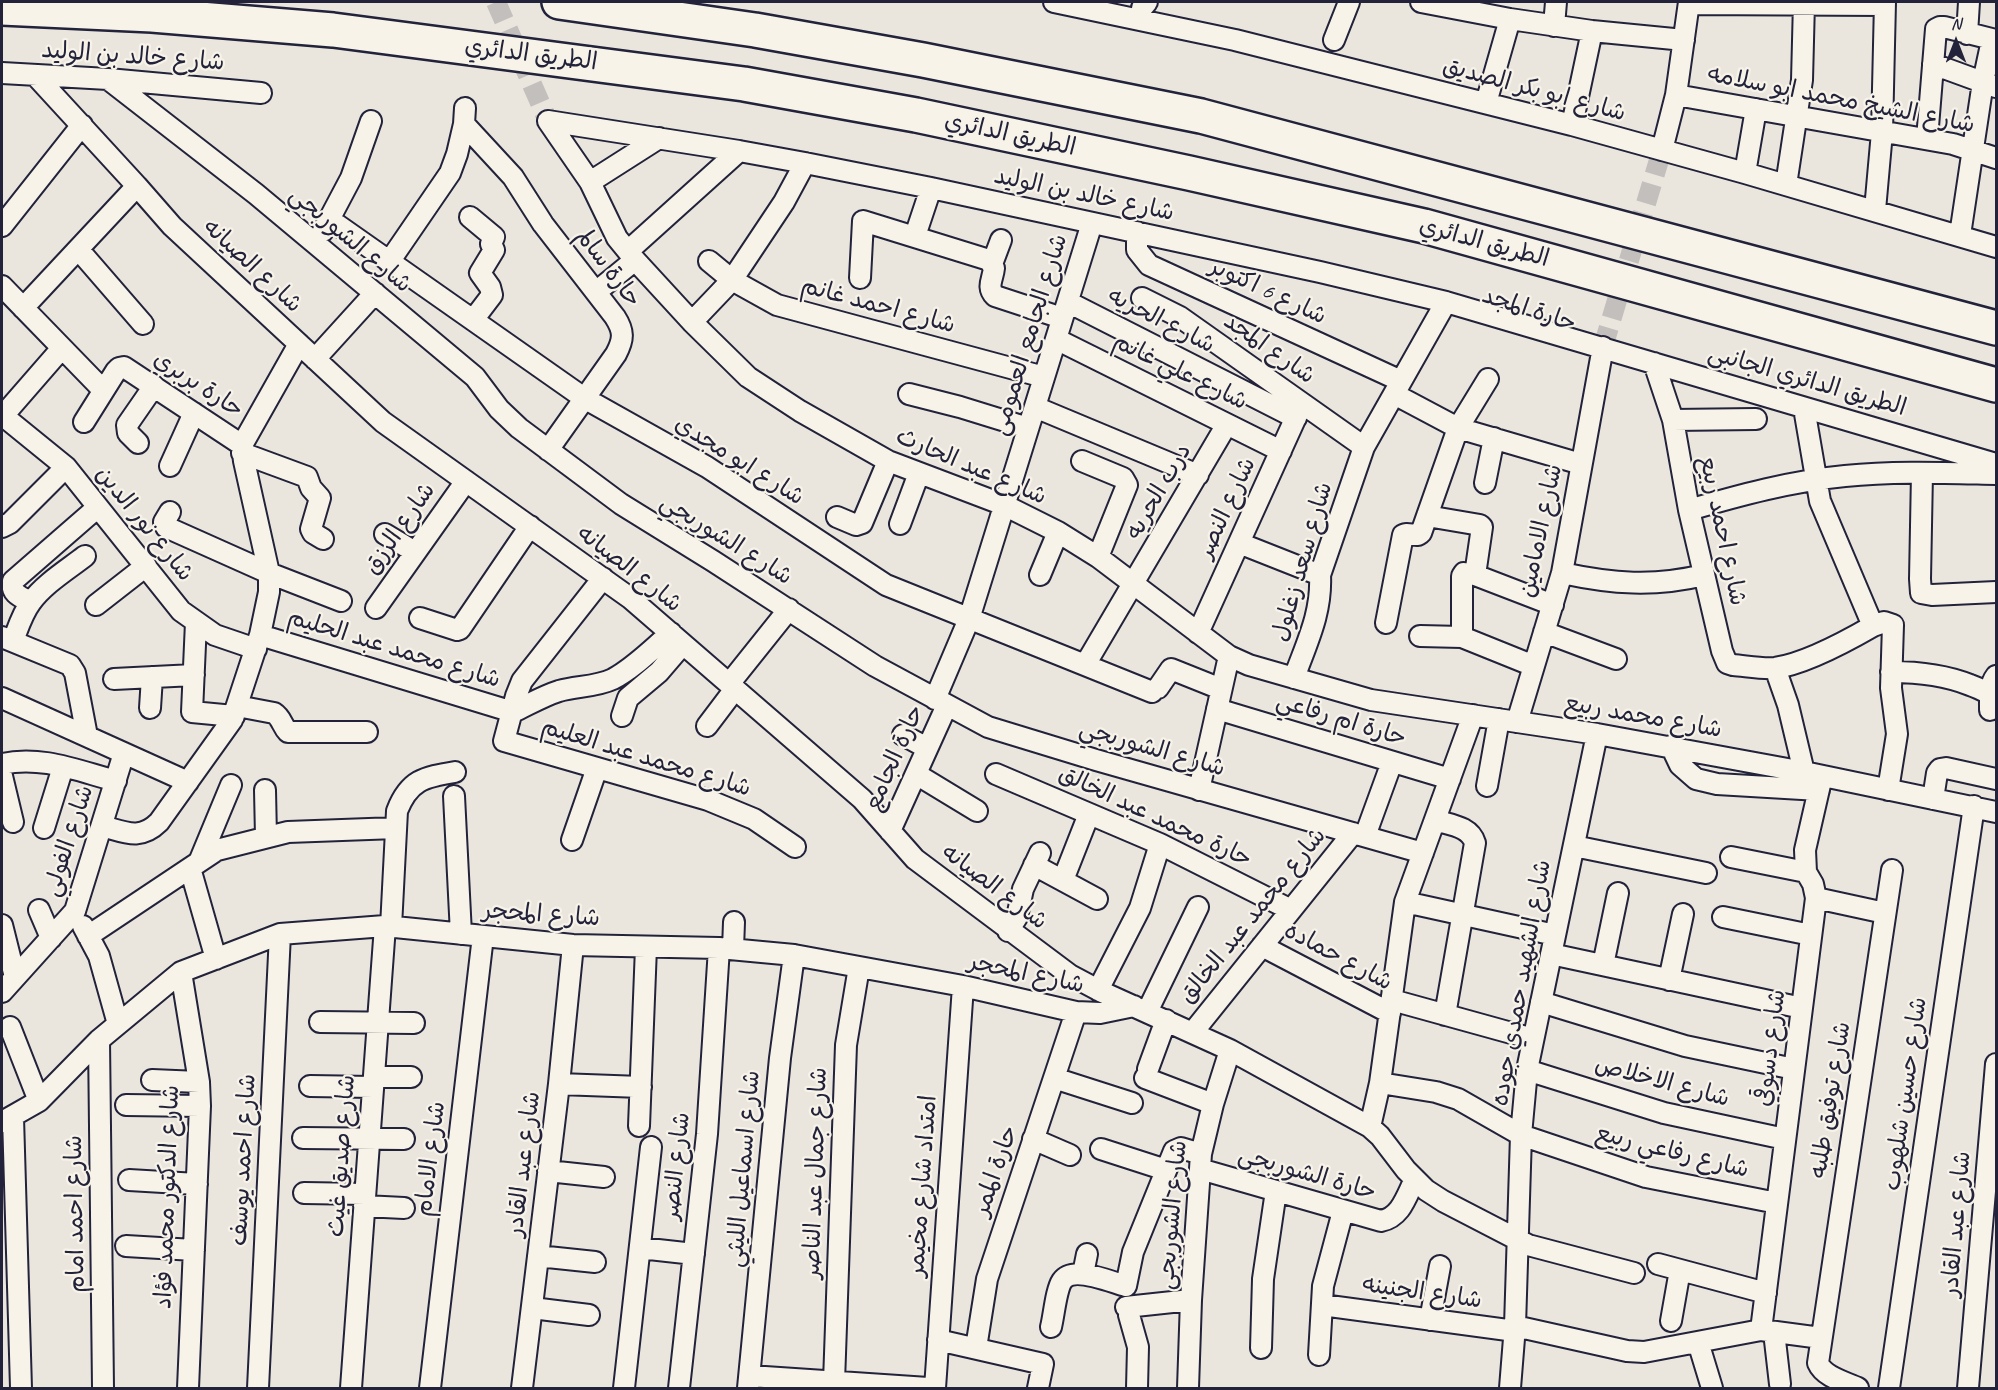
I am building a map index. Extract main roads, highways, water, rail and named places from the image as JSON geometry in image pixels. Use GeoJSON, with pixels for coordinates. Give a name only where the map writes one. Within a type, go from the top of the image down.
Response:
{"type":"FeatureCollection","features":[{"type":"Feature","properties":{"kind":"highway","name":"الطريق الدائري"},"geometry":{"type":"LineString","coordinates":[[559,2],[755,30],[923,60],[1201,116],[1996,328]]}},
{"type":"Feature","properties":{"kind":"highway","name":"الطريق الدائري"},"geometry":{"type":"LineString","coordinates":[[2,8],[152,15],[333,30],[744,84],[916,116],[1189,173],[1424,226],[1996,385]]}},
{"type":"Feature","properties":{"kind":"tunnel"},"geometry":{"type":"LineString","coordinates":[[496,2],[548,121]]}},
{"type":"Feature","properties":{"kind":"tunnel"},"geometry":{"type":"LineString","coordinates":[[1603,347],[1662,150]]}}]}
